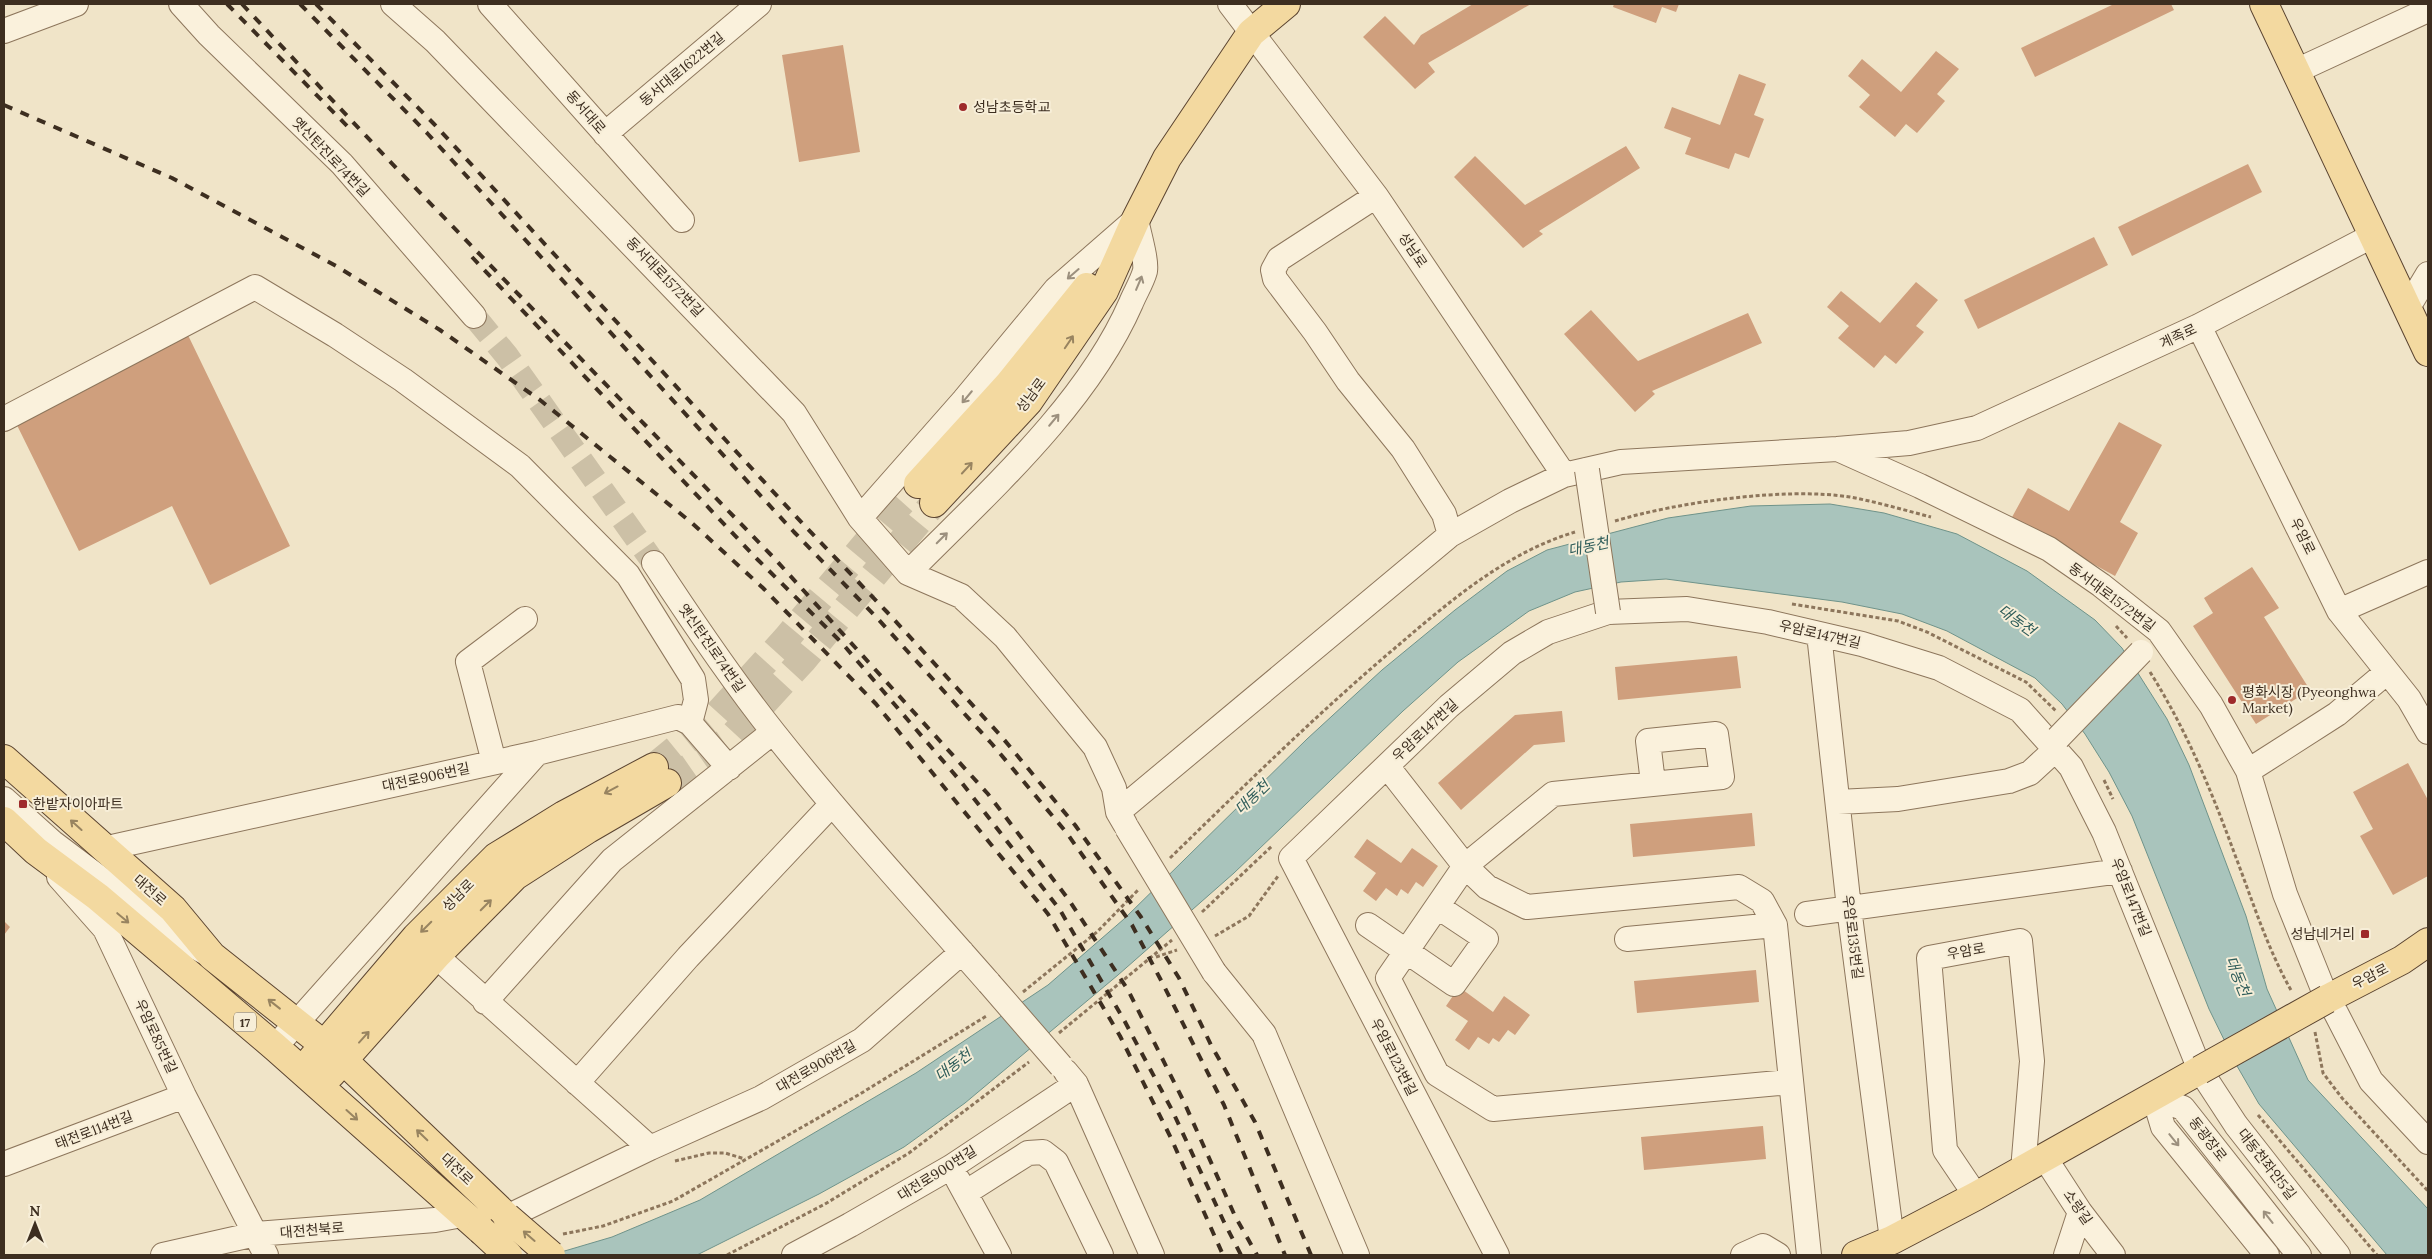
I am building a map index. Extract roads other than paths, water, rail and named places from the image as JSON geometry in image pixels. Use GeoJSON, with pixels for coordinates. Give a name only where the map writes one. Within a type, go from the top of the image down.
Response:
{"type":"FeatureCollection","features":[{"type":"Feature","properties":{"kind":"main road","name":"성남로"},"geometry":{"type":"LineString","coordinates":[[926,494],[1008,385],[1094,278],[1136,219],[1167,158],[1251,33],[1286,4]]}},
{"type":"Feature","properties":{"kind":"main road"},"geometry":{"type":"LineString","coordinates":[[2264,4],[2374,234],[2406,310],[2428,352]]}},
{"type":"Feature","properties":{"kind":"main road","name":"대전로"},"geometry":{"type":"LineString","coordinates":[[4,759],[103,849],[173,909],[212,956],[334,1052],[507,1217],[556,1245]]}},
{"type":"Feature","properties":{"kind":"main road","name":"성남로"},"geometry":{"type":"LineString","coordinates":[[311,1079],[334,1052],[416,937],[496,857],[564,815],[661,775],[588,828],[515,876],[436,956],[334,1052]]}},
{"type":"Feature","properties":{"kind":"main road","name":"17"},"geometry":{"type":"LineString","coordinates":[[4,821],[36,851],[98,897],[275,1047],[508,1255]]}},
{"type":"Feature","properties":{"kind":"main road","name":"우암로"},"geometry":{"type":"LineString","coordinates":[[1856,1255],[1892,1240],[1976,1196],[2327,999],[2402,960],[2428,942]]}},
{"type":"Feature","properties":{"kind":"street"},"geometry":{"type":"LineString","coordinates":[[4,31],[76,4]]}},
{"type":"Feature","properties":{"kind":"street","name":"옛신탄진로74번길"},"geometry":{"type":"LineString","coordinates":[[181,4],[209,35],[342,164],[474,316]]}},
{"type":"Feature","properties":{"kind":"street","name":"동서대로1572번길"},"geometry":{"type":"LineString","coordinates":[[394,4],[449,55],[794,413],[860,518],[908,573]]}},
{"type":"Feature","properties":{"kind":"street","name":"동서대로"},"geometry":{"type":"LineString","coordinates":[[490,4],[682,220]]}},
{"type":"Feature","properties":{"kind":"street","name":"동서대로1622번길"},"geometry":{"type":"LineString","coordinates":[[605,134],[759,4]]}},
{"type":"Feature","properties":{"kind":"street"},"geometry":{"type":"LineString","coordinates":[[1230,4],[1251,33]]}},
{"type":"Feature","properties":{"kind":"street"},"geometry":{"type":"LineString","coordinates":[[2296,72],[2428,10]]}},
{"type":"Feature","properties":{"kind":"street","name":"성남로"},"geometry":{"type":"LineString","coordinates":[[1251,33],[1376,196],[1564,475]]}},
{"type":"Feature","properties":{"kind":"street"},"geometry":{"type":"LineString","coordinates":[[1376,196],[1279,258],[1273,270],[1275,279],[1315,332],[1348,382],[1403,448],[1444,514],[1450,535]]}},
{"type":"Feature","properties":{"kind":"street"},"geometry":{"type":"LineString","coordinates":[[860,518],[964,400],[1056,289],[1136,219]]}},
{"type":"Feature","properties":{"kind":"street"},"geometry":{"type":"LineString","coordinates":[[1136,219],[1145,270],[1118,332],[1095,369],[1046,429],[990,491],[908,573],[962,596],[1005,637],[1095,747],[1114,788],[1122,820],[1214,972],[1264,1034],[1357,1255]]}},
{"type":"Feature","properties":{"kind":"street","name":"계족로"},"geometry":{"type":"LineString","coordinates":[[1122,820],[1450,535],[1510,501],[1564,475],[1621,462],[1910,443],[1977,428],[2199,326],[2374,234]]}},
{"type":"Feature","properties":{"kind":"street"},"geometry":{"type":"LineString","coordinates":[[2406,310],[2428,274]]}},
{"type":"Feature","properties":{"kind":"street"},"geometry":{"type":"LineString","coordinates":[[4,419],[254,287],[335,335],[403,380],[520,466],[628,575],[693,679],[696,700],[690,723],[728,768]]}},
{"type":"Feature","properties":{"kind":"street","name":"우암로"},"geometry":{"type":"LineString","coordinates":[[2199,326],[2339,611],[2409,698],[2426,726]]}},
{"type":"Feature","properties":{"kind":"street","name":"동서대로1572번길"},"geometry":{"type":"LineString","coordinates":[[1837,449],[1920,486],[2049,549],[2101,585],[2159,631],[2211,705],[2248,770],[2285,894],[2327,999],[2371,1082],[2428,1142]]}},
{"type":"Feature","properties":{"kind":"street"},"geometry":{"type":"LineString","coordinates":[[1587,470],[1608,612]]}},
{"type":"Feature","properties":{"kind":"street","name":"옛신탄진로74번길"},"geometry":{"type":"LineString","coordinates":[[654,563],[704,639],[773,732]]}},
{"type":"Feature","properties":{"kind":"street"},"geometry":{"type":"LineString","coordinates":[[2339,611],[2428,572]]}},
{"type":"Feature","properties":{"kind":"street","name":"우암로147번길"},"geometry":{"type":"LineString","coordinates":[[1291,858],[1449,706],[1512,653],[1548,632],[1608,612],[1686,609],[1768,622],[1862,644],[1939,668],[2020,710],[2056,744],[2071,767],[2104,832],[2200,1070]]}},
{"type":"Feature","properties":{"kind":"street"},"geometry":{"type":"LineString","coordinates":[[494,762],[468,662],[525,619]]}},
{"type":"Feature","properties":{"kind":"street"},"geometry":{"type":"LineString","coordinates":[[1838,802],[1898,799],[2009,781],[2030,773],[2141,655],[2159,631]]}},
{"type":"Feature","properties":{"kind":"street","name":"우암로135번길"},"geometry":{"type":"LineString","coordinates":[[1819,634],[1849,908],[1892,1240]]}},
{"type":"Feature","properties":{"kind":"street"},"geometry":{"type":"LineString","coordinates":[[2248,770],[2337,714],[2387,672]]}},
{"type":"Feature","properties":{"kind":"street","name":"대전로906번길"},"geometry":{"type":"LineString","coordinates":[[103,849],[537,753],[678,717],[690,723]]}},
{"type":"Feature","properties":{"kind":"street"},"geometry":{"type":"LineString","coordinates":[[485,1002],[612,860],[773,732],[832,804],[1069,1075],[1152,1255]]}},
{"type":"Feature","properties":{"kind":"street"},"geometry":{"type":"LineString","coordinates":[[275,1047],[296,1021],[537,753]]}},
{"type":"Feature","properties":{"kind":"street"},"geometry":{"type":"LineString","coordinates":[[1387,766],[1465,866],[1487,887],[1526,907],[1739,887],[1762,901],[1775,925],[1809,1255]]}},
{"type":"Feature","properties":{"kind":"street"},"geometry":{"type":"LineString","coordinates":[[1653,784],[1553,794],[1465,866],[1388,978],[1437,1074],[1493,1109],[1790,1082]]}},
{"type":"Feature","properties":{"kind":"street"},"geometry":{"type":"LineString","coordinates":[[4,799],[52,842],[181,940],[212,956]]}},
{"type":"Feature","properties":{"kind":"street"},"geometry":{"type":"LineString","coordinates":[[577,1083],[688,957],[832,804]]}},
{"type":"Feature","properties":{"kind":"street","name":"우암로85번길"},"geometry":{"type":"LineString","coordinates":[[36,851],[105,929],[184,1096],[261,1245]]}},
{"type":"Feature","properties":{"kind":"street","name":"우암로123번길"},"geometry":{"type":"LineString","coordinates":[[1291,858],[1497,1255]]}},
{"type":"Feature","properties":{"kind":"street"},"geometry":{"type":"LineString","coordinates":[[1807,914],[2120,871]]}},
{"type":"Feature","properties":{"kind":"street"},"geometry":{"type":"LineString","coordinates":[[1368,924],[1454,984],[1486,940],[1438,907]]}},
{"type":"Feature","properties":{"kind":"street"},"geometry":{"type":"LineString","coordinates":[[1628,940],[1775,925]]}},
{"type":"Feature","properties":{"kind":"street","name":"우암로"},"geometry":{"type":"LineString","coordinates":[[1976,1196],[1945,1150],[1929,958],[2020,941],[2032,1061],[2034,1164]]}},
{"type":"Feature","properties":{"kind":"street","name":"대전로906번길"},"geometry":{"type":"LineString","coordinates":[[507,1217],[650,1148],[761,1098],[862,1040],[962,952]]}},
{"type":"Feature","properties":{"kind":"street"},"geometry":{"type":"LineString","coordinates":[[436,956],[485,1002],[650,1148]]}},
{"type":"Feature","properties":{"kind":"street","name":"대동천좌안5길"},"geometry":{"type":"LineString","coordinates":[[2200,1070],[2236,1125],[2338,1255]]}},
{"type":"Feature","properties":{"kind":"street","name":"대전로900번길"},"geometry":{"type":"LineString","coordinates":[[794,1255],[951,1167],[1069,1075]]}},
{"type":"Feature","properties":{"kind":"street","name":"태전로114번길"},"geometry":{"type":"LineString","coordinates":[[4,1164],[184,1096]]}},
{"type":"Feature","properties":{"kind":"street","name":"동광장로"},"geometry":{"type":"LineString","coordinates":[[2154,1097],[2163,1126],[2267,1255]]}},
{"type":"Feature","properties":{"kind":"street","name":"동광장로"},"geometry":{"type":"LineString","coordinates":[[2154,1097],[2183,1108],[2299,1255]]}},
{"type":"Feature","properties":{"kind":"street"},"geometry":{"type":"LineString","coordinates":[[965,1193],[1028,1153],[1043,1152],[1056,1162],[1101,1255]]}},
{"type":"Feature","properties":{"kind":"street","name":"소랑길"},"geometry":{"type":"LineString","coordinates":[[2034,1164],[2080,1212],[2113,1255]]}},
{"type":"Feature","properties":{"kind":"street"},"geometry":{"type":"LineString","coordinates":[[951,1167],[999,1255]]}},
{"type":"Feature","properties":{"kind":"street"},"geometry":{"type":"LineString","coordinates":[[2066,1255],[2080,1212]]}},
{"type":"Feature","properties":{"kind":"street","name":"대전천북로"},"geometry":{"type":"LineString","coordinates":[[163,1255],[261,1245],[435,1220],[471,1222]]}},
{"type":"Feature","properties":{"kind":"street"},"geometry":{"type":"LineString","coordinates":[[1743,1255],[1763,1246],[1778,1255]]}},
{"type":"Feature","properties":{"kind":"water","name":"대동천"},"geometry":{"type":"Polygon","coordinates":[[[1830,504],[1884,513],[1957,534],[2027,571],[2095,620],[2122,648],[2167,719],[2189,765],[2246,916],[2267,989],[2308,1080],[2428,1209],[2428,1255],[2387,1255],[2259,1104],[2237,1066],[2209,1009],[2132,816],[2109,772],[2085,734],[2062,704],[2035,678],[1947,631],[1902,614],[1842,602],[1666,579],[1621,582],[1575,592],[1529,611],[1458,662],[1403,711],[1234,873],[1118,975],[965,1103],[904,1147],[819,1194],[697,1255],[551,1255],[612,1237],[700,1200],[916,1073],[1048,985],[1124,919],[1307,739],[1382,670],[1455,610],[1507,571],[1547,550],[1668,518],[1751,506],[1830,504]]]}},
{"type":"Feature","properties":{"kind":"tunnel"},"geometry":{"type":"LineString","coordinates":[[474,316],[507,356],[654,563]]}},
{"type":"Feature","properties":{"kind":"tunnel"},"geometry":{"type":"LineString","coordinates":[[654,767],[714,718],[786,639],[918,484]]}},
{"type":"Feature","properties":{"kind":"tunnel"},"geometry":{"type":"LineString","coordinates":[[667,783],[729,740],[803,660],[934,503]]}},
{"type":"Feature","properties":{"kind":"railway"},"geometry":{"type":"LineString","coordinates":[[227,4],[353,132]]}},
{"type":"Feature","properties":{"kind":"railway"},"geometry":{"type":"LineString","coordinates":[[242,4],[398,170],[775,559],[988,794],[1069,900],[1128,990],[1184,1102],[1235,1216],[1257,1255]]}},
{"type":"Feature","properties":{"kind":"railway"},"geometry":{"type":"LineString","coordinates":[[300,4],[427,133],[794,532],[878,619],[992,744],[1066,832],[1132,925],[1164,986],[1224,1105],[1285,1255]]}},
{"type":"Feature","properties":{"kind":"railway"},"geometry":{"type":"LineString","coordinates":[[316,4],[435,125],[803,524],[887,612],[1001,736],[1075,825],[1141,917],[1179,978],[1211,1045],[1255,1122],[1311,1255]]}},
{"type":"Feature","properties":{"kind":"railway"},"geometry":{"type":"LineString","coordinates":[[4,105],[172,178],[336,266],[440,330],[540,400],[692,523],[763,588],[876,704],[1048,914],[1120,1036],[1171,1138],[1223,1255]]}},
{"type":"Feature","properties":{"kind":"railway"},"geometry":{"type":"LineString","coordinates":[[472,257],[757,559],[841,642],[962,783],[1060,910],[1124,1020],[1172,1110],[1241,1255]]}},
{"type":"Feature","properties":{"kind":"place","name":"성남초등학교"},"geometry":{"type":"Point","coordinates":[963,107]}},
{"type":"Feature","properties":{"kind":"place","name":"평화시장 (Pyeonghwa Market)"},"geometry":{"type":"Point","coordinates":[2232,700]}},
{"type":"Feature","properties":{"kind":"place","name":"한밭자이아파트"},"geometry":{"type":"Point","coordinates":[23,804]}},
{"type":"Feature","properties":{"kind":"place","name":"성남네거리"},"geometry":{"type":"Point","coordinates":[2365,934]}}]}
